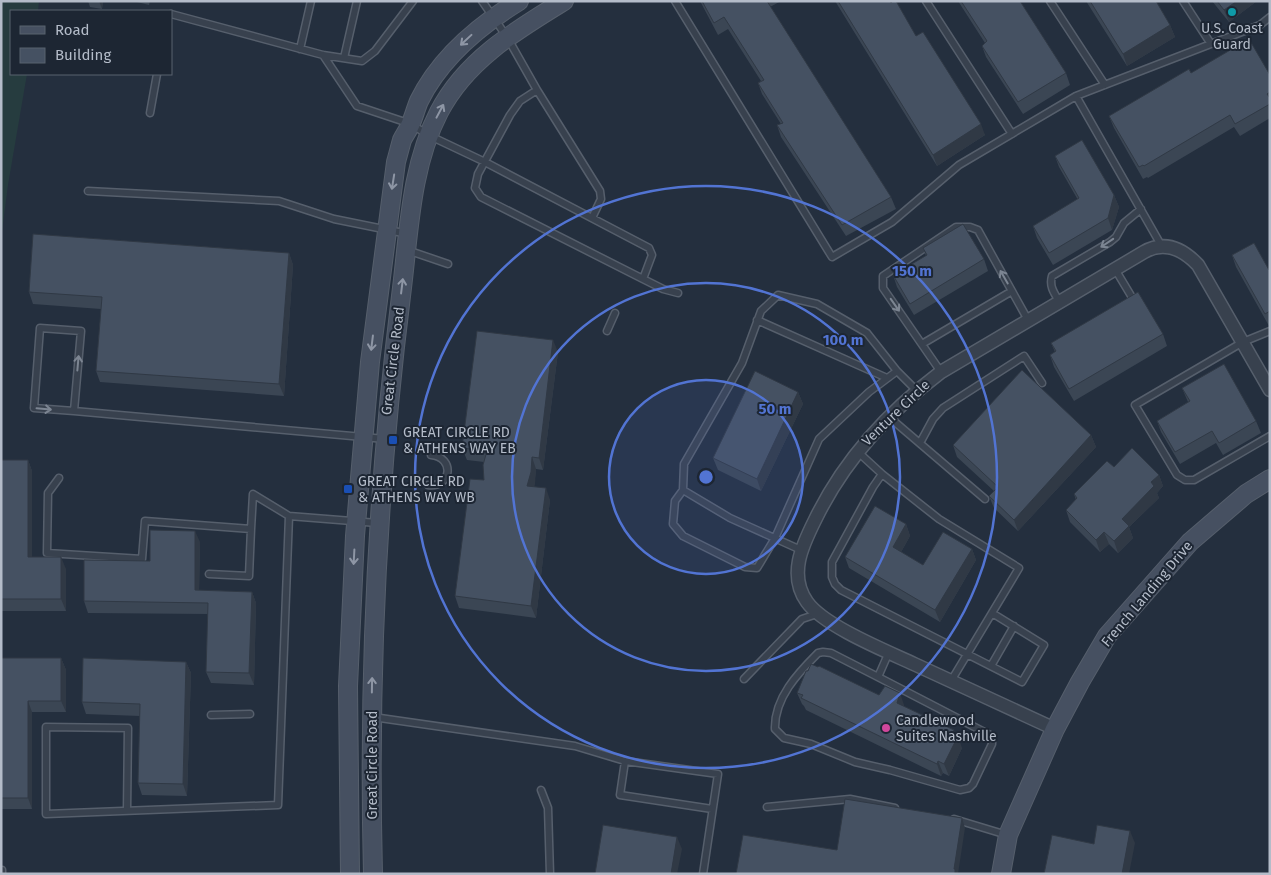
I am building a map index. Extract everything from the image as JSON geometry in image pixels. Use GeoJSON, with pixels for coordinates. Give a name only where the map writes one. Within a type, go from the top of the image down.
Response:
{"type":"FeatureCollection","features":[{"type":"Feature","properties":{"kind":"street","name":"Great Circle Road"},"geometry":{"type":"LineString","coordinates":[[350,874],[348,686],[356,521],[370,362],[396,162],[403,139],[419,101],[430,82],[461,45],[494,18],[519,1]]}},
{"type":"Feature","properties":{"kind":"street","name":"Great Circle Road"},"geometry":{"type":"LineString","coordinates":[[373,874],[371,717],[378,524],[384,439],[415,184],[420,159],[428,135],[449,93],[463,76],[492,48],[564,1]]}},
{"type":"Feature","properties":{"kind":"street","name":"Venture Circle"},"geometry":{"type":"LineString","coordinates":[[1055,729],[858,637],[818,613],[807,601],[799,586],[797,570],[801,550],[841,473],[889,417],[917,390],[941,372],[1059,301],[1152,247],[1161,245]]}},
{"type":"Feature","properties":{"kind":"street"},"geometry":{"type":"LineString","coordinates":[[1161,245],[1170,246],[1184,252],[1198,266],[1270,390]]}},
{"type":"Feature","properties":{"kind":"street","name":"French Landing Drive"},"geometry":{"type":"LineString","coordinates":[[1001,874],[1008,835],[1055,729],[1080,682],[1108,636],[1190,542],[1246,494],[1270,479]]}},
{"type":"Feature","properties":{"kind":"lane"},"geometry":{"type":"LineString","coordinates":[[300,48],[311,1]]}},
{"type":"Feature","properties":{"kind":"lane"},"geometry":{"type":"LineString","coordinates":[[344,58],[356,1]]}},
{"type":"Feature","properties":{"kind":"lane"},"geometry":{"type":"LineString","coordinates":[[172,14],[323,55],[362,60],[375,51],[413,1]]}},
{"type":"Feature","properties":{"kind":"lane"},"geometry":{"type":"LineString","coordinates":[[482,1],[507,37],[537,90],[600,191],[601,199],[592,218]]}},
{"type":"Feature","properties":{"kind":"lane"},"geometry":{"type":"LineString","coordinates":[[675,1],[832,257],[892,222],[959,165],[1076,96],[1260,25],[1270,17]]}},
{"type":"Feature","properties":{"kind":"lane"},"geometry":{"type":"LineString","coordinates":[[926,1],[1012,134]]}},
{"type":"Feature","properties":{"kind":"lane"},"geometry":{"type":"LineString","coordinates":[[1050,1],[1105,85]]}},
{"type":"Feature","properties":{"kind":"lane"},"geometry":{"type":"LineString","coordinates":[[1183,1],[1211,44]]}},
{"type":"Feature","properties":{"kind":"lane"},"geometry":{"type":"LineString","coordinates":[[323,55],[357,106],[410,124],[649,248],[652,255],[643,279]]}},
{"type":"Feature","properties":{"kind":"lane"},"geometry":{"type":"LineString","coordinates":[[150,113],[157,75]]}},
{"type":"Feature","properties":{"kind":"lane"},"geometry":{"type":"LineString","coordinates":[[537,90],[520,101],[478,174],[475,188],[481,197],[643,279],[678,293]]}},
{"type":"Feature","properties":{"kind":"lane"},"geometry":{"type":"LineString","coordinates":[[1076,96],[1161,245]]}},
{"type":"Feature","properties":{"kind":"lane"},"geometry":{"type":"LineString","coordinates":[[88,191],[279,201],[334,219],[386,230],[448,264]]}},
{"type":"Feature","properties":{"kind":"lane"},"geometry":{"type":"LineString","coordinates":[[1059,301],[1052,291],[1050,282],[1052,276],[1110,242],[1116,237],[1124,223],[1141,209]]}},
{"type":"Feature","properties":{"kind":"lane"},"geometry":{"type":"LineString","coordinates":[[941,372],[883,288],[883,276],[956,227],[970,227],[978,230],[1028,320]]}},
{"type":"Feature","properties":{"kind":"lane"},"geometry":{"type":"LineString","coordinates":[[1115,269],[1133,299]]}},
{"type":"Feature","properties":{"kind":"lane"},"geometry":{"type":"LineString","coordinates":[[922,344],[1012,291]]}},
{"type":"Feature","properties":{"kind":"lane"},"geometry":{"type":"LineString","coordinates":[[897,371],[862,398],[819,439],[775,538],[758,568],[745,567],[682,536],[673,524],[675,501],[683,490],[684,464],[742,363],[761,311],[778,295],[817,304],[867,333],[897,371],[917,390]]}},
{"type":"Feature","properties":{"kind":"lane"},"geometry":{"type":"LineString","coordinates":[[607,331],[615,313]]}},
{"type":"Feature","properties":{"kind":"lane"},"geometry":{"type":"LineString","coordinates":[[758,320],[887,378]]}},
{"type":"Feature","properties":{"kind":"lane"},"geometry":{"type":"LineString","coordinates":[[74,412],[81,331],[40,328],[34,408],[74,412],[384,439]]}},
{"type":"Feature","properties":{"kind":"lane"},"geometry":{"type":"LineString","coordinates":[[1270,331],[1243,342],[1135,406],[1178,474],[1186,480],[1194,480],[1270,436]]}},
{"type":"Feature","properties":{"kind":"lane"},"geometry":{"type":"LineString","coordinates":[[920,443],[933,420],[943,408],[1024,356],[1042,383]]}},
{"type":"Feature","properties":{"kind":"lane"},"geometry":{"type":"LineString","coordinates":[[889,417],[985,499]]}},
{"type":"Feature","properties":{"kind":"lane"},"geometry":{"type":"LineString","coordinates":[[858,452],[882,474],[939,519],[1019,568],[950,681]]}},
{"type":"Feature","properties":{"kind":"lane"},"geometry":{"type":"LineString","coordinates":[[428,485],[441,483],[447,474],[447,468],[443,460],[438,456],[431,455]]}},
{"type":"Feature","properties":{"kind":"lane"},"geometry":{"type":"LineString","coordinates":[[882,474],[873,486],[835,554],[831,569],[835,584],[841,590],[1022,682],[1044,645],[992,613]]}},
{"type":"Feature","properties":{"kind":"lane"},"geometry":{"type":"LineString","coordinates":[[58,478],[48,493],[47,553],[142,559],[144,521],[251,529]]}},
{"type":"Feature","properties":{"kind":"lane"},"geometry":{"type":"LineString","coordinates":[[683,490],[730,518],[801,550]]}},
{"type":"Feature","properties":{"kind":"lane"},"geometry":{"type":"LineString","coordinates":[[209,574],[249,576],[253,494],[288,516],[378,524]]}},
{"type":"Feature","properties":{"kind":"lane"},"geometry":{"type":"LineString","coordinates":[[127,811],[128,728],[46,727],[46,814],[127,811],[278,804],[288,516]]}},
{"type":"Feature","properties":{"kind":"lane"},"geometry":{"type":"LineString","coordinates":[[744,679],[802,619],[818,613]]}},
{"type":"Feature","properties":{"kind":"lane"},"geometry":{"type":"LineString","coordinates":[[991,666],[1014,626]]}},
{"type":"Feature","properties":{"kind":"lane"},"geometry":{"type":"LineString","coordinates":[[878,677],[889,652]]}},
{"type":"Feature","properties":{"kind":"lane"},"geometry":{"type":"LineString","coordinates":[[818,653],[831,654],[878,677],[992,736],[992,744],[973,784],[969,788],[960,790],[855,762],[812,744],[784,738],[775,729],[777,713],[785,691],[818,653]]}},
{"type":"Feature","properties":{"kind":"lane"},"geometry":{"type":"LineString","coordinates":[[211,714],[250,714]]}},
{"type":"Feature","properties":{"kind":"lane"},"geometry":{"type":"LineString","coordinates":[[371,717],[575,746],[625,761],[718,774],[702,874]]}},
{"type":"Feature","properties":{"kind":"lane"},"geometry":{"type":"LineString","coordinates":[[625,761],[620,795],[712,809]]}},
{"type":"Feature","properties":{"kind":"lane"},"geometry":{"type":"LineString","coordinates":[[541,790],[548,808],[550,874]]}},
{"type":"Feature","properties":{"kind":"lane"},"geometry":{"type":"LineString","coordinates":[[767,807],[850,799],[905,810]]}},
{"type":"Feature","properties":{"kind":"lane"},"geometry":{"type":"LineString","coordinates":[[951,818],[1008,835]]}},
{"type":"Feature","properties":{"kind":"green space"},"geometry":{"type":"Polygon","coordinates":[[[1,1],[39,1],[38,10],[10,10],[10,75],[27,75],[1,239],[1,1]]]}},
{"type":"Feature","properties":{"kind":"building"},"geometry":{"type":"Polygon","coordinates":[[[702,1],[767,1],[891,197],[842,225],[777,125],[783,123],[758,83],[764,80],[724,17],[714,23],[702,1]]]}},
{"type":"Feature","properties":{"kind":"building"},"geometry":{"type":"Polygon","coordinates":[[[838,1],[890,1],[891,3],[896,1],[916,36],[923,32],[981,124],[933,155],[838,1]]]}},
{"type":"Feature","properties":{"kind":"building"},"geometry":{"type":"Polygon","coordinates":[[[961,1],[1020,1],[1066,73],[1018,102],[982,46],[987,41],[961,1]]]}},
{"type":"Feature","properties":{"kind":"building"},"geometry":{"type":"Polygon","coordinates":[[[1090,1],[1156,1],[1170,25],[1123,54],[1090,1]]]}},
{"type":"Feature","properties":{"kind":"building"},"geometry":{"type":"Polygon","coordinates":[[[1217,1],[1237,1],[1224,10],[1217,1]]]}},
{"type":"Feature","properties":{"kind":"building"},"geometry":{"type":"Polygon","coordinates":[[[1249,39],[1270,75],[1270,92],[1267,94],[1270,98],[1270,104],[1235,124],[1230,115],[1144,166],[1139,167],[1109,116],[1189,69],[1191,73],[1249,39]]]}},
{"type":"Feature","properties":{"kind":"building"},"geometry":{"type":"Polygon","coordinates":[[[1082,140],[1114,195],[1108,218],[1049,253],[1033,226],[1079,198],[1055,156],[1082,140]]]}},
{"type":"Feature","properties":{"kind":"building"},"geometry":{"type":"Polygon","coordinates":[[[963,224],[984,259],[910,304],[893,275],[927,255],[923,248],[963,224]]]}},
{"type":"Feature","properties":{"kind":"building"},"geometry":{"type":"Polygon","coordinates":[[[33,234],[289,253],[279,384],[96,371],[102,297],[29,292],[33,234]]]}},
{"type":"Feature","properties":{"kind":"building"},"geometry":{"type":"Polygon","coordinates":[[[1254,243],[1270,270],[1270,311],[1265,314],[1232,255],[1254,243]]]}},
{"type":"Feature","properties":{"kind":"building"},"geometry":{"type":"Polygon","coordinates":[[[1138,292],[1163,334],[1069,389],[1050,355],[1056,351],[1051,343],[1138,292]]]}},
{"type":"Feature","properties":{"kind":"building"},"geometry":{"type":"Polygon","coordinates":[[[477,331],[553,340],[539,458],[532,457],[531,472],[527,486],[546,488],[531,606],[455,596],[470,479],[484,480],[483,465],[487,451],[462,448],[477,331]]]}},
{"type":"Feature","properties":{"kind":"building"},"geometry":{"type":"Polygon","coordinates":[[[1224,364],[1256,421],[1219,443],[1212,431],[1175,452],[1157,421],[1190,401],[1182,388],[1224,364]]]}},
{"type":"Feature","properties":{"kind":"building"},"geometry":{"type":"Polygon","coordinates":[[[1022,370],[1091,435],[1014,520],[989,496],[998,487],[953,445],[1022,370]]]}},
{"type":"Feature","properties":{"kind":"building"},"geometry":{"type":"Polygon","coordinates":[[[755,371],[798,392],[757,479],[713,458],[755,371]]]}},
{"type":"Feature","properties":{"kind":"building"},"geometry":{"type":"Polygon","coordinates":[[[1132,448],[1159,475],[1151,482],[1154,486],[1122,519],[1129,526],[1114,541],[1104,532],[1096,540],[1066,510],[1077,498],[1074,494],[1107,461],[1114,467],[1132,448]]]}},
{"type":"Feature","properties":{"kind":"building"},"geometry":{"type":"Polygon","coordinates":[[[1,460],[28,460],[28,557],[61,557],[61,599],[1,599],[1,460]]]}},
{"type":"Feature","properties":{"kind":"building"},"geometry":{"type":"Polygon","coordinates":[[[875,506],[906,524],[893,547],[923,565],[943,532],[972,549],[935,610],[845,557],[875,506]]]}},
{"type":"Feature","properties":{"kind":"building"},"geometry":{"type":"Polygon","coordinates":[[[150,530],[195,531],[195,590],[252,592],[249,673],[206,672],[208,603],[84,601],[84,560],[150,561],[150,530]]]}},
{"type":"Feature","properties":{"kind":"building"},"geometry":{"type":"Polygon","coordinates":[[[1,658],[61,658],[61,701],[28,701],[28,798],[1,798],[1,658]]]}},
{"type":"Feature","properties":{"kind":"building"},"geometry":{"type":"Polygon","coordinates":[[[83,658],[186,662],[183,784],[138,783],[140,704],[82,702],[83,658]]]}},
{"type":"Feature","properties":{"kind":"building","name":"Candlewood Suites Nashville"},"geometry":{"type":"Polygon","coordinates":[[[811,664],[879,695],[885,686],[900,693],[897,703],[954,730],[952,733],[958,736],[944,764],[938,761],[937,764],[801,698],[803,695],[797,693],[811,664]]]}},
{"type":"Feature","properties":{"kind":"building"},"geometry":{"type":"Polygon","coordinates":[[[845,799],[962,818],[954,869],[955,874],[736,874],[743,835],[837,850],[845,799]]]}},
{"type":"Feature","properties":{"kind":"building"},"geometry":{"type":"Polygon","coordinates":[[[603,825],[677,837],[671,874],[595,874],[603,825]]]}},
{"type":"Feature","properties":{"kind":"building"},"geometry":{"type":"Polygon","coordinates":[[[1097,825],[1130,831],[1122,874],[1044,874],[1052,835],[1094,844],[1097,825]]]}},
{"type":"Feature","properties":{"kind":"place","name":"U.S. Coast Guard"},"geometry":{"type":"Point","coordinates":[1232,12]}},
{"type":"Feature","properties":{"kind":"place","name":"GREAT CIRCLE RD & ATHENS WAY EB"},"geometry":{"type":"Point","coordinates":[393,440]}},
{"type":"Feature","properties":{"kind":"place","name":"GREAT CIRCLE RD & ATHENS WAY WB"},"geometry":{"type":"Point","coordinates":[348,489]}},
{"type":"Feature","properties":{"kind":"place","name":"Candlewood Suites Nashville"},"geometry":{"type":"Point","coordinates":[886,728]}}]}
